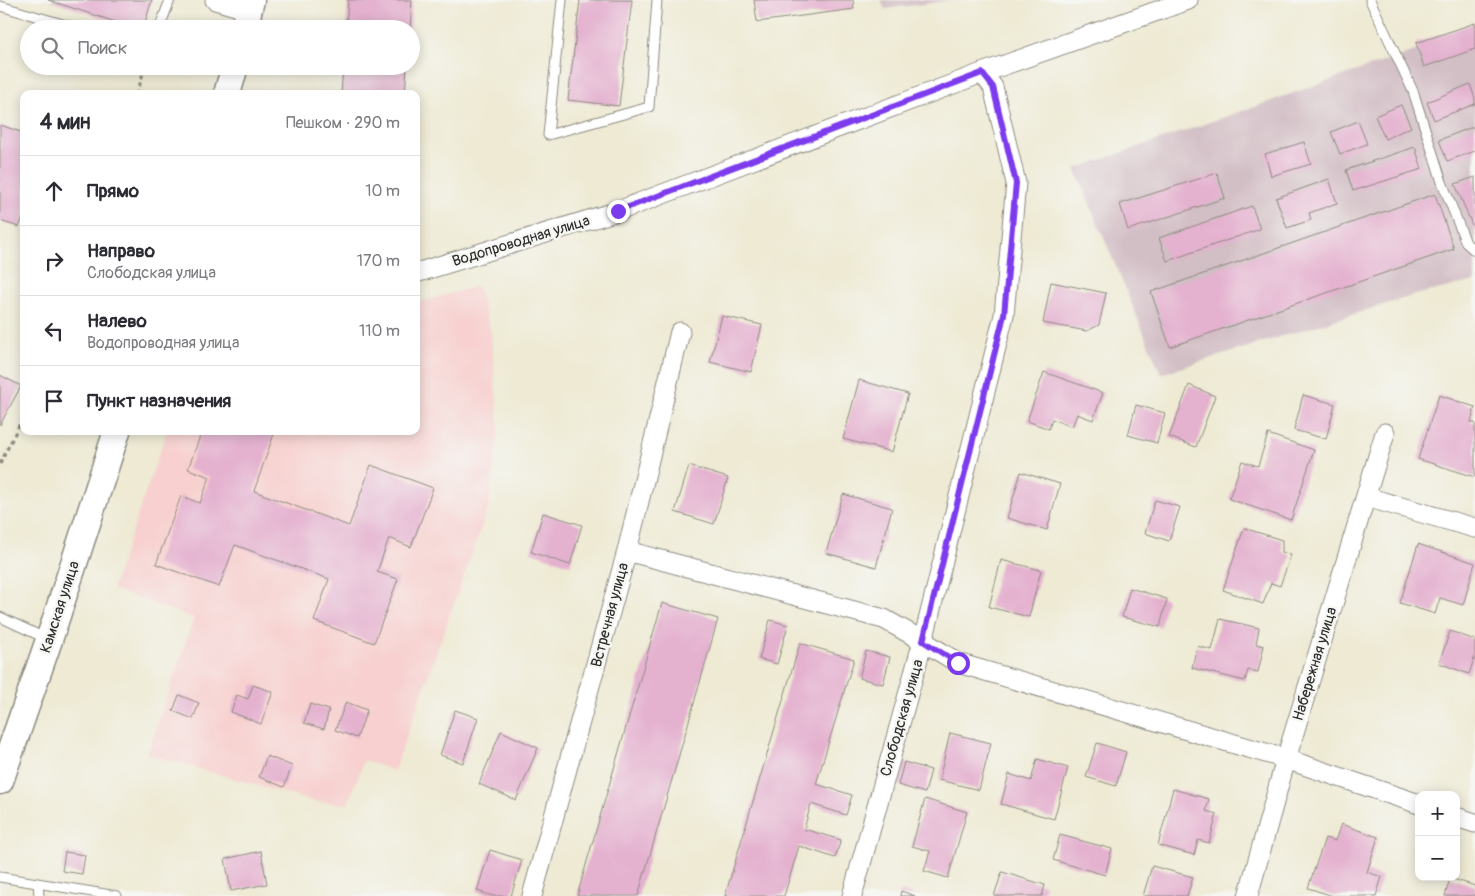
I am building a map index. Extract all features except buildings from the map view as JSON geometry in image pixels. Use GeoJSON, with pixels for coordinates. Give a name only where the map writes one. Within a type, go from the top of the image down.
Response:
{"type":"FeatureCollection","features":[{"type":"Feature","properties":{"kind":"street"},"geometry":{"type":"LineString","coordinates":[[215,0],[248,13]]}},
{"type":"Feature","properties":{"kind":"street","name":"Водопроводная улица"},"geometry":{"type":"LineString","coordinates":[[420,272],[618,211],[982,73],[1188,0]]}},
{"type":"Feature","properties":{"kind":"street","name":"Слободская улица"},"geometry":{"type":"LineString","coordinates":[[852,896],[923,641],[1004,315],[1016,183],[993,87],[982,73]]}},
{"type":"Feature","properties":{"kind":"street"},"geometry":{"type":"LineString","coordinates":[[228,90],[232,75]]}},
{"type":"Feature","properties":{"kind":"street","name":"Встречная улица"},"geometry":{"type":"LineString","coordinates":[[532,896],[627,551],[680,332]]}},
{"type":"Feature","properties":{"kind":"street","name":"Набережная улица"},"geometry":{"type":"LineString","coordinates":[[1248,896],[1286,759],[1385,433]]}},
{"type":"Feature","properties":{"kind":"street","name":"Камская улица"},"geometry":{"type":"LineString","coordinates":[[0,781],[49,640],[116,435]]}},
{"type":"Feature","properties":{"kind":"street"},"geometry":{"type":"LineString","coordinates":[[1366,497],[1475,528]]}},
{"type":"Feature","properties":{"kind":"street"},"geometry":{"type":"LineString","coordinates":[[627,551],[884,619],[958,663],[1286,759],[1415,803]]}},
{"type":"Feature","properties":{"kind":"street"},"geometry":{"type":"LineString","coordinates":[[1460,818],[1475,823]]}},
{"type":"Feature","properties":{"kind":"lane"},"geometry":{"type":"LineString","coordinates":[[162,20],[170,0]]}},
{"type":"Feature","properties":{"kind":"lane"},"geometry":{"type":"LineString","coordinates":[[562,0],[548,135],[648,107],[657,0]]}},
{"type":"Feature","properties":{"kind":"lane"},"geometry":{"type":"LineString","coordinates":[[1370,0],[1413,91],[1442,182],[1466,243],[1475,251]]}},
{"type":"Feature","properties":{"kind":"lane"},"geometry":{"type":"LineString","coordinates":[[0,6],[49,20]]}},
{"type":"Feature","properties":{"kind":"lane"},"geometry":{"type":"LineString","coordinates":[[0,617],[49,640]]}},
{"type":"Feature","properties":{"kind":"lane"},"geometry":{"type":"LineString","coordinates":[[0,877],[117,896]]}},
{"type":"Feature","properties":{"kind":"lane"},"geometry":{"type":"LineString","coordinates":[[38,883],[39,896]]}},
{"type":"Feature","properties":{"kind":"path"},"geometry":{"type":"LineString","coordinates":[[137,90],[142,75]]}},
{"type":"Feature","properties":{"kind":"path"},"geometry":{"type":"LineString","coordinates":[[0,464],[20,422]]}},
{"type":"Feature","properties":{"kind":"shaded area"},"geometry":{"type":"Polygon","coordinates":[[[881,0],[953,0],[885,9],[881,0]]]}},
{"type":"Feature","properties":{"kind":"shaded area"},"geometry":{"type":"Polygon","coordinates":[[[1475,30],[1475,281],[1415,295],[1161,374],[1075,169],[1475,30]]]}},
{"type":"Feature","properties":{"kind":"shaded area"},"geometry":{"type":"Polygon","coordinates":[[[478,286],[491,332],[499,429],[489,506],[394,771],[364,760],[348,804],[312,801],[147,754],[194,618],[112,589],[166,435],[420,435],[420,302],[478,286]]]}},
{"type":"Feature","properties":{"kind":"route"},"geometry":{"type":"LineString","coordinates":[[618,211],[982,73],[993,87],[1016,183],[1004,315],[923,641],[958,663]]}}]}
